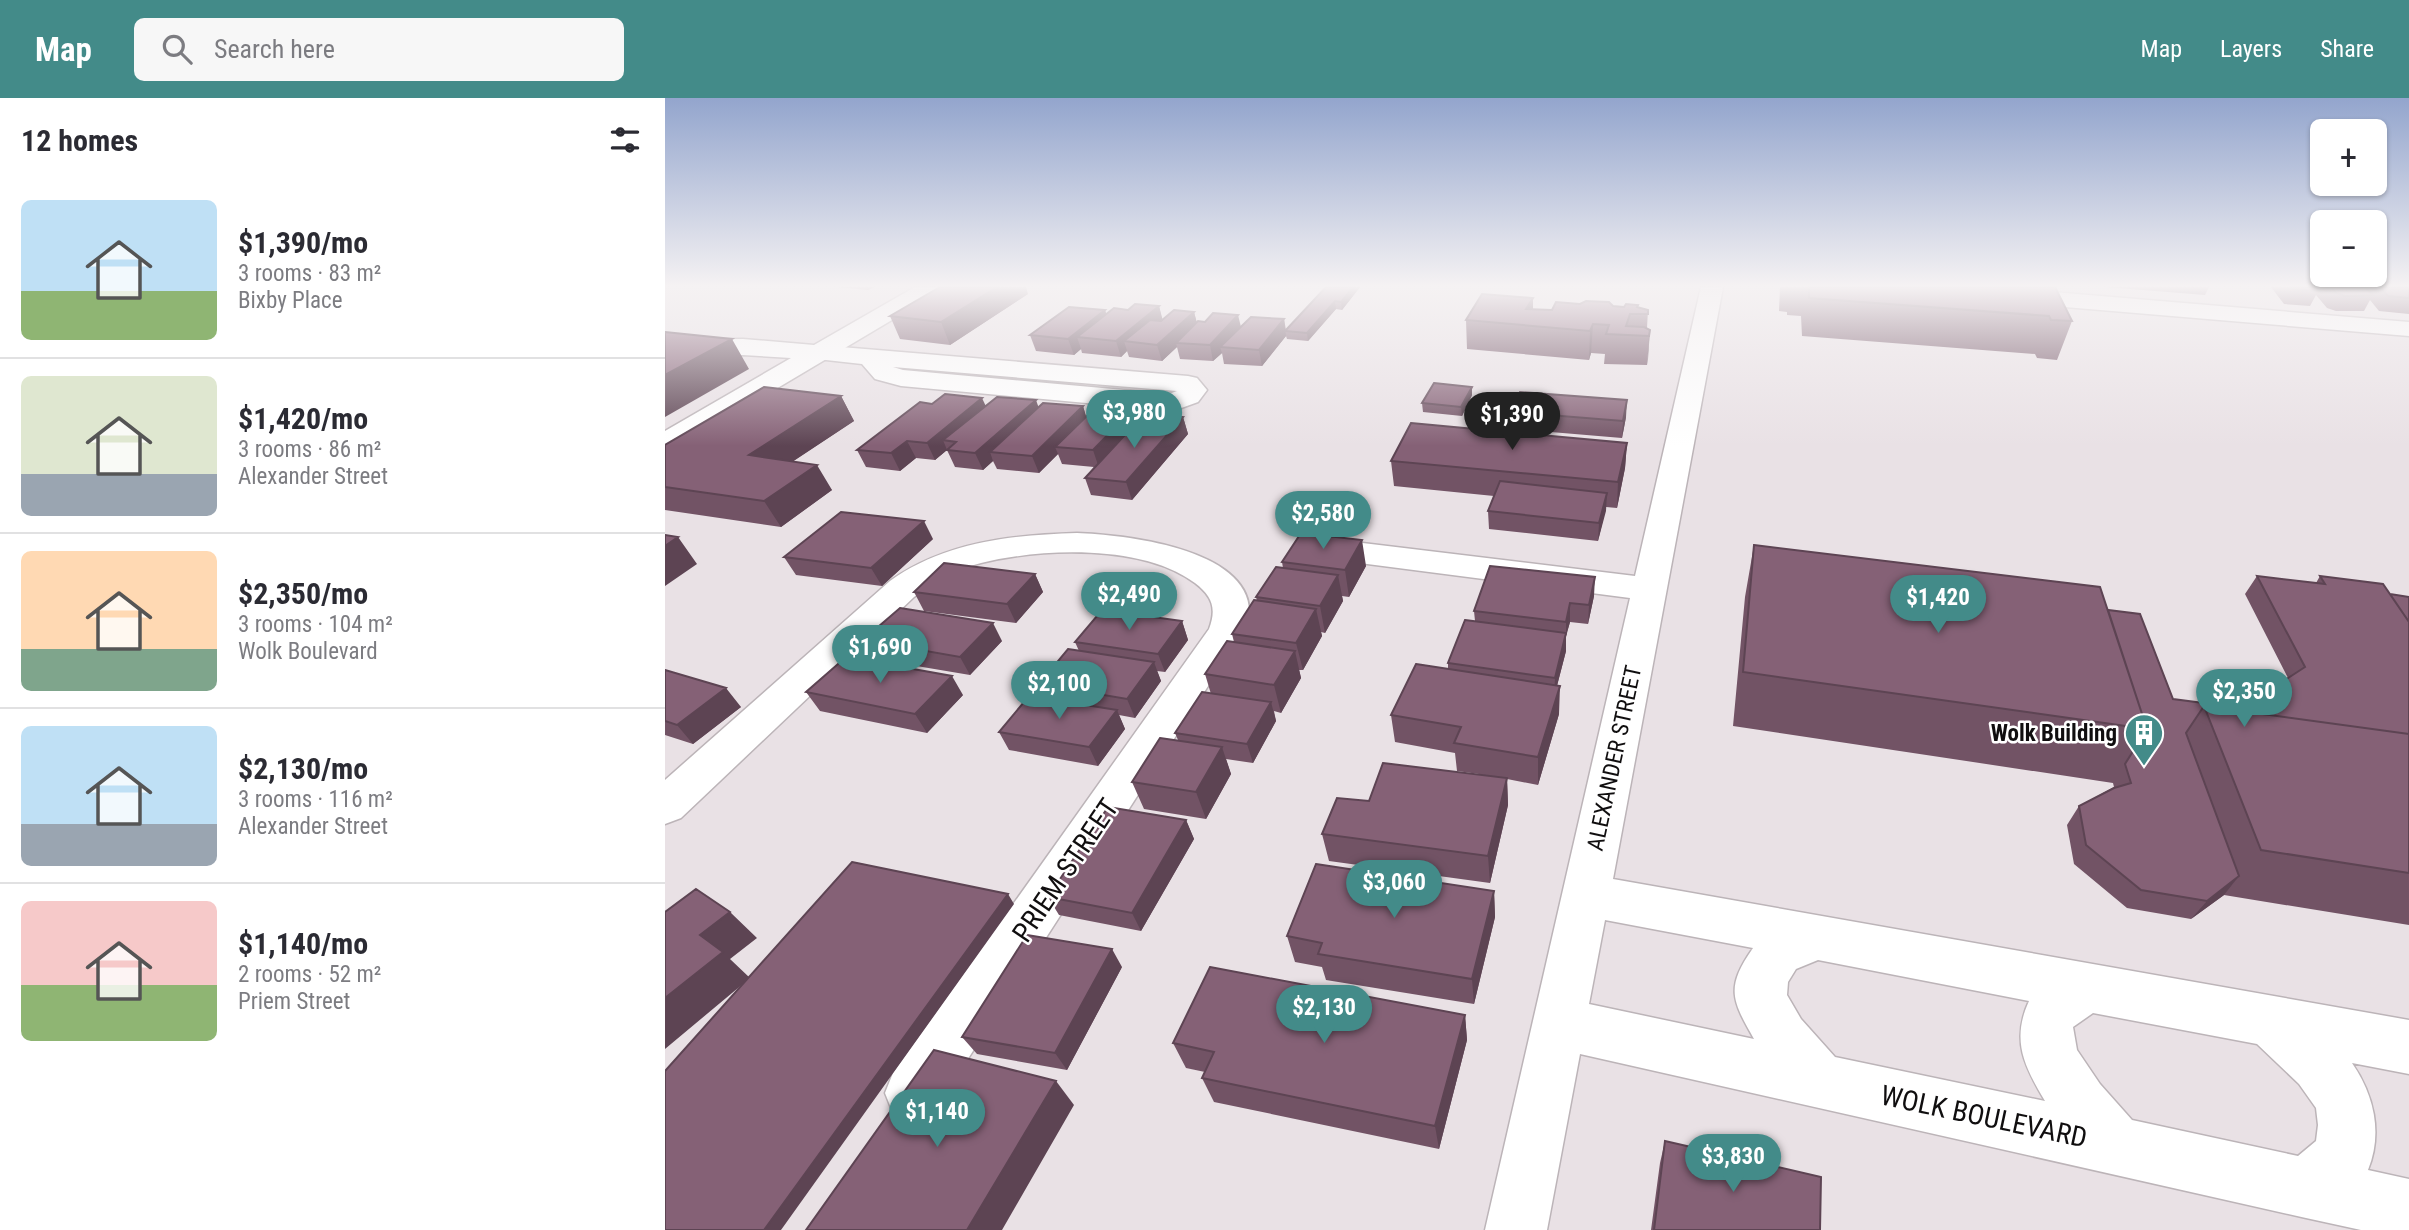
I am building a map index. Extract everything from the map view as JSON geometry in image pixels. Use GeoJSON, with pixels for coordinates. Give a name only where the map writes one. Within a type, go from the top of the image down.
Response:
{"type":"FeatureCollection","features":[{"type":"Feature","properties":{"kind":"street"},"geometry":{"type":"LineString","coordinates":[[665,443],[840,340]]}},
{"type":"Feature","properties":{"kind":"street","name":"ALEXANDER STREET"},"geometry":{"type":"LineString","coordinates":[[1515,1230],[1701,340]]}},
{"type":"Feature","properties":{"kind":"street"},"geometry":{"type":"LineString","coordinates":[[665,348],[743,347],[872,360],[1188,384],[1194,390],[1188,397],[1173,403],[1029,390],[901,378],[884,373],[872,360]]}},
{"type":"Feature","properties":{"kind":"street"},"geometry":{"type":"LineString","coordinates":[[1029,390],[1051,372]]}},
{"type":"Feature","properties":{"kind":"street","name":"PRIEM STREET"},"geometry":{"type":"LineString","coordinates":[[665,806],[918,577],[961,558],[1025,546],[1064,544],[1133,549],[1187,562],[1209,575],[1226,591],[1232,602],[1233,616],[1227,631],[890,1127]]}},
{"type":"Feature","properties":{"kind":"street"},"geometry":{"type":"LineString","coordinates":[[1307,546],[1649,589]]}},
{"type":"Feature","properties":{"kind":"street"},"geometry":{"type":"LineString","coordinates":[[1585,895],[2409,1047]]}},
{"type":"Feature","properties":{"kind":"street"},"geometry":{"type":"LineString","coordinates":[[1817,938],[1778,953],[1763,976],[1760,999],[1782,1037],[1818,1080]]}},
{"type":"Feature","properties":{"kind":"street"},"geometry":{"type":"LineString","coordinates":[[2089,988],[2064,1002],[2047,1018],[2044,1039],[2058,1070],[2091,1119],[2115,1145]]}},
{"type":"Feature","properties":{"kind":"street"},"geometry":{"type":"LineString","coordinates":[[2271,1022],[2318,1064],[2342,1096],[2347,1122],[2343,1158],[2306,1188]]}},
{"type":"Feature","properties":{"kind":"street","name":"WOLK BOULEVARD"},"geometry":{"type":"LineString","coordinates":[[1558,1023],[2409,1210]]}},
{"type":"Feature","properties":{"kind":"building"},"geometry":{"type":"Polygon","coordinates":[[[665,340],[730,340],[665,375],[665,340]]]}},
{"type":"Feature","properties":{"kind":"building"},"geometry":{"type":"Polygon","coordinates":[[[1125,340],[1163,340],[1157,345],[1125,340]]]}},
{"type":"Feature","properties":{"kind":"building"},"geometry":{"type":"Polygon","coordinates":[[[1179,340],[1215,340],[1210,345],[1176,343],[1179,340]]]}},
{"type":"Feature","properties":{"kind":"building"},"geometry":{"type":"Polygon","coordinates":[[[1227,340],[1267,340],[1259,350],[1220,347],[1227,340]]]}},
{"type":"Feature","properties":{"kind":"building"},"geometry":{"type":"Polygon","coordinates":[[[1434,383],[1472,387],[1461,407],[1422,403],[1434,383]]]}},
{"type":"Feature","properties":{"kind":"building"},"geometry":{"type":"Polygon","coordinates":[[[764,387],[841,396],[749,455],[817,465],[764,501],[665,487],[665,445],[764,387]]]}},
{"type":"Feature","properties":{"kind":"building"},"geometry":{"type":"Polygon","coordinates":[[[1520,392],[1627,400],[1623,421],[1513,412],[1520,392]]]}},
{"type":"Feature","properties":{"kind":"building"},"geometry":{"type":"Polygon","coordinates":[[[945,394],[982,398],[927,443],[907,441],[891,453],[857,450],[920,402],[932,404],[945,394]]]}},
{"type":"Feature","properties":{"kind":"building"},"geometry":{"type":"Polygon","coordinates":[[[997,397],[1036,400],[975,453],[947,450],[956,442],[943,440],[997,397]]]}},
{"type":"Feature","properties":{"kind":"building"},"geometry":{"type":"Polygon","coordinates":[[[1043,403],[1083,406],[1032,456],[990,452],[1043,403]]]}},
{"type":"Feature","properties":{"kind":"building"},"geometry":{"type":"Polygon","coordinates":[[[1095,408],[1131,411],[1093,450],[1055,447],[1095,408]]]}},
{"type":"Feature","properties":{"kind":"building"},"geometry":{"type":"Polygon","coordinates":[[[1159,415],[1183,417],[1126,482],[1085,478],[1136,423],[1150,425],[1159,415]]]}},
{"type":"Feature","properties":{"kind":"building"},"geometry":{"type":"Polygon","coordinates":[[[1411,423],[1627,443],[1618,482],[1391,461],[1411,423]]]}},
{"type":"Feature","properties":{"kind":"building"},"geometry":{"type":"Polygon","coordinates":[[[1500,481],[1607,493],[1599,523],[1488,511],[1500,481]]]}},
{"type":"Feature","properties":{"kind":"building"},"geometry":{"type":"Polygon","coordinates":[[[841,512],[924,521],[871,568],[784,557],[841,512]]]}},
{"type":"Feature","properties":{"kind":"building"},"geometry":{"type":"Polygon","coordinates":[[[1301,533],[1362,540],[1345,570],[1282,562],[1301,533]]]}},
{"type":"Feature","properties":{"kind":"building"},"geometry":{"type":"Polygon","coordinates":[[[665,535],[678,537],[665,546],[665,535]]]}},
{"type":"Feature","properties":{"kind":"building"},"geometry":{"type":"Polygon","coordinates":[[[1754,545],[2100,587],[2147,729],[1743,672],[1754,545]]]}},
{"type":"Feature","properties":{"kind":"building"},"geometry":{"type":"Polygon","coordinates":[[[944,563],[1035,574],[1007,604],[914,592],[944,563]]]}},
{"type":"Feature","properties":{"kind":"building"},"geometry":{"type":"Polygon","coordinates":[[[1490,566],[1595,577],[1589,605],[1570,603],[1566,622],[1474,611],[1490,566]]]}},
{"type":"Feature","properties":{"kind":"building"},"geometry":{"type":"Polygon","coordinates":[[[1276,567],[1338,575],[1320,606],[1256,597],[1276,567]]]}},
{"type":"Feature","properties":{"kind":"building"},"geometry":{"type":"Polygon","coordinates":[[[2257,576],[2325,584],[2320,576],[2383,584],[2409,622],[2409,734],[2204,706],[2186,733],[2239,876],[2207,901],[2141,890],[2086,845],[2079,806],[2114,788],[2131,783],[2125,764],[2147,729],[2108,610],[2140,614],[2173,699],[2242,708],[2305,667],[2257,576]]]}},
{"type":"Feature","properties":{"kind":"building"},"geometry":{"type":"Polygon","coordinates":[[[2390,594],[2409,597],[2409,622],[2390,594]]]}},
{"type":"Feature","properties":{"kind":"building"},"geometry":{"type":"Polygon","coordinates":[[[1254,600],[1316,609],[1296,643],[1232,634],[1254,600]]]}},
{"type":"Feature","properties":{"kind":"building"},"geometry":{"type":"Polygon","coordinates":[[[900,608],[993,623],[960,657],[863,640],[900,608]]]}},
{"type":"Feature","properties":{"kind":"building"},"geometry":{"type":"Polygon","coordinates":[[[1102,610],[1182,621],[1158,654],[1075,642],[1102,610]]]}},
{"type":"Feature","properties":{"kind":"building"},"geometry":{"type":"Polygon","coordinates":[[[1465,620],[1566,633],[1555,678],[1448,663],[1465,620]]]}},
{"type":"Feature","properties":{"kind":"building"},"geometry":{"type":"Polygon","coordinates":[[[1227,641],[1295,651],[1274,685],[1205,674],[1227,641]]]}},
{"type":"Feature","properties":{"kind":"building"},"geometry":{"type":"Polygon","coordinates":[[[1068,649],[1154,662],[1127,699],[1039,684],[1068,649]]]}},
{"type":"Feature","properties":{"kind":"building"},"geometry":{"type":"Polygon","coordinates":[[[846,657],[952,676],[915,714],[806,692],[846,657]]]}},
{"type":"Feature","properties":{"kind":"building"},"geometry":{"type":"Polygon","coordinates":[[[1416,664],[1560,686],[1538,757],[1454,743],[1461,727],[1391,715],[1416,664]]]}},
{"type":"Feature","properties":{"kind":"building"},"geometry":{"type":"Polygon","coordinates":[[[665,670],[726,688],[677,725],[665,721],[665,670]]]}},
{"type":"Feature","properties":{"kind":"building"},"geometry":{"type":"Polygon","coordinates":[[[1202,692],[1271,702],[1247,744],[1175,733],[1202,692]]]}},
{"type":"Feature","properties":{"kind":"building"},"geometry":{"type":"Polygon","coordinates":[[[1029,696],[1117,710],[1089,747],[999,732],[1029,696]]]}},
{"type":"Feature","properties":{"kind":"building"},"geometry":{"type":"Polygon","coordinates":[[[2204,706],[2409,734],[2409,873],[2261,850],[2204,706]]]}},
{"type":"Feature","properties":{"kind":"building"},"geometry":{"type":"Polygon","coordinates":[[[1160,738],[1222,747],[1196,792],[1132,782],[1160,738]]]}},
{"type":"Feature","properties":{"kind":"building"},"geometry":{"type":"Polygon","coordinates":[[[1383,763],[1507,778],[1488,856],[1322,834],[1337,798],[1369,801],[1383,763]]]}},
{"type":"Feature","properties":{"kind":"building"},"geometry":{"type":"Polygon","coordinates":[[[1108,807],[1186,820],[1132,913],[1048,897],[1108,807]]]}},
{"type":"Feature","properties":{"kind":"building"},"geometry":{"type":"Polygon","coordinates":[[[852,862],[1008,894],[764,1230],[665,1230],[665,1071],[852,862]]]}},
{"type":"Feature","properties":{"kind":"building"},"geometry":{"type":"Polygon","coordinates":[[[1316,864],[1494,891],[1472,979],[1318,954],[1322,943],[1287,936],[1316,864]]]}},
{"type":"Feature","properties":{"kind":"building"},"geometry":{"type":"Polygon","coordinates":[[[696,889],[730,912],[700,935],[723,952],[665,998],[665,912],[696,889]]]}},
{"type":"Feature","properties":{"kind":"building"},"geometry":{"type":"Polygon","coordinates":[[[1027,935],[1112,949],[1055,1053],[962,1037],[1027,935]]]}},
{"type":"Feature","properties":{"kind":"building"},"geometry":{"type":"Polygon","coordinates":[[[1210,967],[1465,1015],[1435,1126],[1202,1078],[1214,1052],[1173,1043],[1210,967]]]}},
{"type":"Feature","properties":{"kind":"building"},"geometry":{"type":"Polygon","coordinates":[[[934,1050],[1056,1081],[967,1230],[806,1230],[934,1050]]]}},
{"type":"Feature","properties":{"kind":"building"},"geometry":{"type":"Polygon","coordinates":[[[1665,1141],[1821,1177],[1820,1230],[1654,1230],[1665,1141]]]}},
{"type":"Feature","properties":{"kind":"place","name":"Wolk Building"},"geometry":{"type":"Point","coordinates":[2144,767]}}]}
